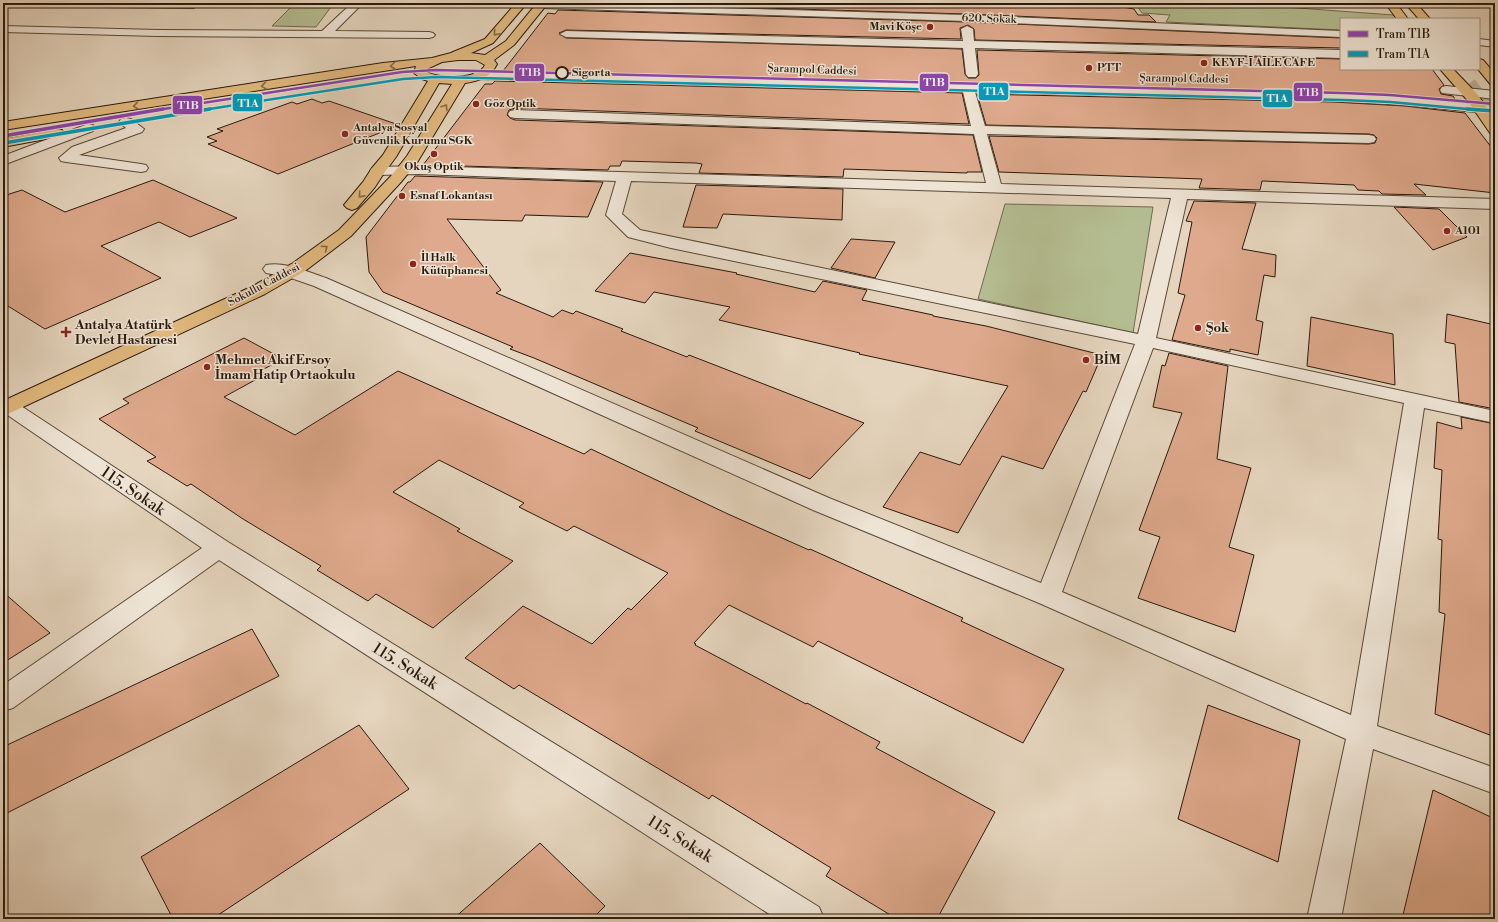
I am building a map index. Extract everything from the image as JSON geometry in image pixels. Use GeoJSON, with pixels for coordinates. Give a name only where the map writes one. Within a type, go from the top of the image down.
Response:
{"type":"FeatureCollection","features":[{"type":"Feature","properties":{"kind":"main road"},"geometry":{"type":"LineString","coordinates":[[3,126],[376,68],[432,61],[480,46],[489,41],[522,3]]}},
{"type":"Feature","properties":{"kind":"main road"},"geometry":{"type":"LineString","coordinates":[[1390,3],[1402,18]]}},
{"type":"Feature","properties":{"kind":"main road"},"geometry":{"type":"LineString","coordinates":[[1402,3],[1415,18]]}},
{"type":"Feature","properties":{"kind":"main road"},"geometry":{"type":"LineString","coordinates":[[1410,3],[1430,16]]}},
{"type":"Feature","properties":{"kind":"main road"},"geometry":{"type":"LineString","coordinates":[[1424,3],[1430,16]]}},
{"type":"Feature","properties":{"kind":"main road"},"geometry":{"type":"LineString","coordinates":[[488,60],[510,43],[542,4]]}},
{"type":"Feature","properties":{"kind":"main road"},"geometry":{"type":"LineString","coordinates":[[422,77],[461,80],[478,76],[488,71],[492,64],[488,60],[469,56],[447,57]]}},
{"type":"Feature","properties":{"kind":"main road","name":"Sokullu Caddesi"},"geometry":{"type":"LineString","coordinates":[[5,404],[259,290],[281,271],[294,257],[337,222],[370,184],[377,171],[389,157],[422,77],[420,71],[422,67],[432,61]]}},
{"type":"Feature","properties":{"kind":"main road"},"geometry":{"type":"LineString","coordinates":[[1480,65],[1489,83]]}},
{"type":"Feature","properties":{"kind":"main road"},"geometry":{"type":"LineString","coordinates":[[1447,70],[1469,87]]}},
{"type":"Feature","properties":{"kind":"main road"},"geometry":{"type":"LineString","coordinates":[[1459,70],[1495,130]]}},
{"type":"Feature","properties":{"kind":"main road"},"geometry":{"type":"LineString","coordinates":[[1471,70],[1489,83]]}},
{"type":"Feature","properties":{"kind":"main road","name":"Sokullu Caddesi"},"geometry":{"type":"LineString","coordinates":[[281,271],[345,233],[413,158],[461,80]]}},
{"type":"Feature","properties":{"kind":"main road"},"geometry":{"type":"LineString","coordinates":[[3,142],[141,119]]}},
{"type":"Feature","properties":{"kind":"street"},"geometry":{"type":"LineString","coordinates":[[12,3],[195,4]]}},
{"type":"Feature","properties":{"kind":"street"},"geometry":{"type":"LineString","coordinates":[[3,12],[18,3]]}},
{"type":"Feature","properties":{"kind":"street"},"geometry":{"type":"LineString","coordinates":[[325,34],[358,3]]}},
{"type":"Feature","properties":{"kind":"street"},"geometry":{"type":"LineString","coordinates":[[182,14],[195,4]]}},
{"type":"Feature","properties":{"kind":"street","name":"620. Sokak"},"geometry":{"type":"LineString","coordinates":[[542,4],[964,13],[1340,34]]}},
{"type":"Feature","properties":{"kind":"street"},"geometry":{"type":"LineString","coordinates":[[964,13],[969,44],[968,74],[987,74]]}},
{"type":"Feature","properties":{"kind":"street"},"geometry":{"type":"LineString","coordinates":[[144,45],[170,24]]}},
{"type":"Feature","properties":{"kind":"street"},"geometry":{"type":"LineString","coordinates":[[3,29],[158,33],[429,35]]}},
{"type":"Feature","properties":{"kind":"street"},"geometry":{"type":"LineString","coordinates":[[566,34],[1340,54]]}},
{"type":"Feature","properties":{"kind":"street"},"geometry":{"type":"LineString","coordinates":[[1480,42],[1495,44]]}},
{"type":"Feature","properties":{"kind":"street"},"geometry":{"type":"LineString","coordinates":[[488,60],[508,62]]}},
{"type":"Feature","properties":{"kind":"street","name":"Şarampol Caddesi"},"geometry":{"type":"LineString","coordinates":[[478,76],[1333,97],[1405,101],[1495,110]]}},
{"type":"Feature","properties":{"kind":"street"},"geometry":{"type":"LineString","coordinates":[[1436,89],[1469,87],[1495,95]]}},
{"type":"Feature","properties":{"kind":"street"},"geometry":{"type":"LineString","coordinates":[[968,88],[994,188]]}},
{"type":"Feature","properties":{"kind":"street"},"geometry":{"type":"LineString","coordinates":[[516,114],[979,130],[1369,140]]}},
{"type":"Feature","properties":{"kind":"street"},"geometry":{"type":"LineString","coordinates":[[126,122],[137,129],[77,150],[66,158],[141,168]]}},
{"type":"Feature","properties":{"kind":"street"},"geometry":{"type":"LineString","coordinates":[[3,161],[88,128]]}},
{"type":"Feature","properties":{"kind":"street"},"geometry":{"type":"LineString","coordinates":[[377,171],[403,170],[625,176],[1495,204]]}},
{"type":"Feature","properties":{"kind":"street"},"geometry":{"type":"LineString","coordinates":[[625,176],[614,215],[634,234],[671,244],[1146,341],[1495,417]]}},
{"type":"Feature","properties":{"kind":"street"},"geometry":{"type":"LineString","coordinates":[[1048,596],[1146,341],[1180,194]]}},
{"type":"Feature","properties":{"kind":"street"},"geometry":{"type":"LineString","coordinates":[[281,271],[320,282],[821,504],[1048,596],[1362,733],[1495,781]]}},
{"type":"Feature","properties":{"kind":"street"},"geometry":{"type":"LineString","coordinates":[[1324,919],[1362,733],[1415,399]]}},
{"type":"Feature","properties":{"kind":"street","name":"115. Sokak"},"geometry":{"type":"LineString","coordinates":[[5,404],[219,548],[807,919]]}},
{"type":"Feature","properties":{"kind":"street"},"geometry":{"type":"LineString","coordinates":[[3,700],[219,548]]}},
{"type":"Feature","properties":{"kind":"green space"},"geometry":{"type":"Polygon","coordinates":[[[1135,3],[1230,3],[1393,15],[1396,18],[1340,18],[1340,30],[1166,22],[1170,15],[1142,13],[1135,3]]]}},
{"type":"Feature","properties":{"kind":"green space"},"geometry":{"type":"Polygon","coordinates":[[[291,7],[331,7],[316,27],[272,26],[291,7]]]}},
{"type":"Feature","properties":{"kind":"green space"},"geometry":{"type":"Polygon","coordinates":[[[1005,204],[1153,207],[1133,333],[978,299],[1005,204]]]}},
{"type":"Feature","properties":{"kind":"building"},"geometry":{"type":"Polygon","coordinates":[[[591,3],[1101,3],[1134,9],[1138,15],[1149,15],[1156,22],[966,14],[591,3]]]}},
{"type":"Feature","properties":{"kind":"building"},"geometry":{"type":"Polygon","coordinates":[[[558,10],[966,22],[1340,38],[1340,48],[975,40],[974,29],[968,25],[960,28],[961,39],[566,30],[559,33],[566,38],[962,49],[965,74],[968,78],[976,78],[979,75],[977,50],[1340,59],[1340,70],[1433,70],[1444,85],[1439,89],[1441,94],[1453,96],[1456,101],[1405,96],[1333,92],[503,71],[548,13],[555,14],[558,10]]]}},
{"type":"Feature","properties":{"kind":"building"},"geometry":{"type":"Polygon","coordinates":[[[495,81],[962,93],[969,124],[515,108],[509,110],[507,115],[515,120],[973,135],[982,172],[967,173],[844,169],[843,177],[699,173],[702,164],[696,163],[622,161],[620,166],[610,166],[608,170],[423,165],[485,84],[492,84],[495,81]]]}},
{"type":"Feature","properties":{"kind":"building"},"geometry":{"type":"Polygon","coordinates":[[[977,94],[1333,102],[1405,106],[1465,113],[1495,152],[1495,193],[1414,184],[1426,195],[1382,194],[1379,191],[1358,190],[1354,185],[1262,181],[1260,190],[1199,188],[1202,179],[999,172],[989,136],[1369,144],[1375,143],[1377,138],[1374,135],[1369,134],[986,125],[977,94]]]}},
{"type":"Feature","properties":{"kind":"building","name":"Antalya Sosyal Güvenlik Kurumu SGK"},"geometry":{"type":"Polygon","coordinates":[[[312,99],[322,103],[329,101],[399,125],[278,174],[208,144],[217,141],[207,137],[223,131],[217,129],[292,102],[297,104],[312,99]]]}},
{"type":"Feature","properties":{"kind":"building"},"geometry":{"type":"Polygon","coordinates":[[[415,176],[603,182],[588,217],[525,215],[522,221],[447,219],[501,290],[496,293],[553,317],[562,310],[573,314],[576,311],[623,329],[621,331],[687,357],[689,355],[864,423],[810,479],[695,431],[698,428],[510,349],[513,347],[383,292],[369,272],[366,237],[408,182],[410,182],[415,176]]]}},
{"type":"Feature","properties":{"kind":"building"},"geometry":{"type":"Polygon","coordinates":[[[153,180],[237,218],[190,237],[159,222],[101,246],[161,278],[45,329],[3,303],[3,196],[22,190],[65,212],[153,180]]]}},
{"type":"Feature","properties":{"kind":"building"},"geometry":{"type":"Polygon","coordinates":[[[696,185],[843,189],[842,220],[723,214],[717,228],[683,227],[696,185]]]}},
{"type":"Feature","properties":{"kind":"building"},"geometry":{"type":"Polygon","coordinates":[[[1194,201],[1256,203],[1242,249],[1276,255],[1275,277],[1264,275],[1256,320],[1263,322],[1258,355],[1230,349],[1230,352],[1172,340],[1185,295],[1178,293],[1192,222],[1186,221],[1194,201]]]}},
{"type":"Feature","properties":{"kind":"building"},"geometry":{"type":"Polygon","coordinates":[[[1394,207],[1439,209],[1467,237],[1433,250],[1394,207]]]}},
{"type":"Feature","properties":{"kind":"building"},"geometry":{"type":"Polygon","coordinates":[[[851,239],[895,242],[875,278],[831,268],[851,239]]]}},
{"type":"Feature","properties":{"kind":"building"},"geometry":{"type":"Polygon","coordinates":[[[630,253],[737,273],[736,274],[815,292],[823,281],[867,290],[862,300],[986,326],[1102,355],[1086,392],[1083,391],[1043,469],[1002,456],[958,533],[883,507],[920,452],[960,465],[1008,386],[859,354],[860,353],[719,320],[730,307],[654,292],[645,303],[595,291],[630,253]]]}},
{"type":"Feature","properties":{"kind":"building"},"geometry":{"type":"Polygon","coordinates":[[[1447,314],[1495,325],[1495,409],[1459,402],[1455,344],[1445,342],[1447,314]]]}},
{"type":"Feature","properties":{"kind":"building"},"geometry":{"type":"Polygon","coordinates":[[[1311,317],[1393,334],[1395,385],[1307,366],[1311,317]]]}},
{"type":"Feature","properties":{"kind":"building"},"geometry":{"type":"Polygon","coordinates":[[[244,338],[283,359],[260,371],[266,374],[224,397],[295,435],[398,371],[584,454],[591,449],[728,514],[963,618],[961,621],[1064,669],[1023,743],[818,641],[813,647],[729,605],[694,643],[696,644],[695,645],[880,742],[876,748],[995,812],[937,919],[897,919],[826,876],[831,868],[712,795],[709,799],[519,685],[514,689],[465,658],[523,606],[592,644],[628,608],[631,610],[668,573],[574,526],[567,531],[519,507],[524,503],[439,460],[393,492],[460,529],[457,531],[513,561],[433,628],[376,594],[368,601],[317,570],[321,566],[243,519],[191,484],[187,486],[147,461],[156,457],[99,419],[129,403],[123,399],[244,338]]]}},
{"type":"Feature","properties":{"kind":"building"},"geometry":{"type":"Polygon","coordinates":[[[1169,353],[1228,366],[1217,459],[1251,468],[1229,547],[1254,555],[1235,632],[1138,598],[1160,537],[1139,530],[1182,413],[1153,407],[1162,365],[1165,366],[1169,353]]]}},
{"type":"Feature","properties":{"kind":"building"},"geometry":{"type":"Polygon","coordinates":[[[1461,417],[1495,424],[1495,737],[1435,714],[1445,614],[1439,612],[1442,540],[1438,539],[1442,470],[1434,468],[1437,422],[1462,429],[1461,417]]]}},
{"type":"Feature","properties":{"kind":"building"},"geometry":{"type":"Polygon","coordinates":[[[3,592],[50,633],[3,663],[3,592]]]}},
{"type":"Feature","properties":{"kind":"building"},"geometry":{"type":"Polygon","coordinates":[[[252,629],[279,676],[3,815],[3,747],[252,629]]]}},
{"type":"Feature","properties":{"kind":"building"},"geometry":{"type":"Polygon","coordinates":[[[1208,705],[1300,740],[1278,862],[1178,819],[1208,705]]]}},
{"type":"Feature","properties":{"kind":"building"},"geometry":{"type":"Polygon","coordinates":[[[359,725],[409,789],[212,919],[173,919],[141,857],[359,725]]]}},
{"type":"Feature","properties":{"kind":"building"},"geometry":{"type":"Polygon","coordinates":[[[1433,790],[1495,819],[1495,919],[1402,919],[1433,790]]]}},
{"type":"Feature","properties":{"kind":"building"},"geometry":{"type":"Polygon","coordinates":[[[540,843],[605,906],[592,919],[453,919],[540,843]]]}},
{"type":"Feature","properties":{"kind":"tunnel"},"geometry":{"type":"LineString","coordinates":[[1470,83],[1490,110]]}},
{"type":"Feature","properties":{"kind":"tunnel"},"geometry":{"type":"LineString","coordinates":[[1489,109],[1495,116]]}},
{"type":"Feature","properties":{"kind":"tram line","name":"T1B"},"geometry":{"type":"LineString","coordinates":[[3,136],[122,115],[402,72],[436,70],[1344,93],[1390,95],[1495,104]]}},
{"type":"Feature","properties":{"kind":"tram line","name":"T1A"},"geometry":{"type":"LineString","coordinates":[[4,143],[123,122],[403,79],[436,77],[1344,100],[1390,102],[1494,111]]}},
{"type":"Feature","properties":{"kind":"place","name":"Mavi Köşe"},"geometry":{"type":"Point","coordinates":[930,27]}},
{"type":"Feature","properties":{"kind":"place","name":"KEYF-Ī AĪLE CAFE"},"geometry":{"type":"Point","coordinates":[1204,63]}},
{"type":"Feature","properties":{"kind":"place","name":"PTT"},"geometry":{"type":"Point","coordinates":[1089,68]}},
{"type":"Feature","properties":{"kind":"place","name":"Sigorta"},"geometry":{"type":"Point","coordinates":[562,73]}},
{"type":"Feature","properties":{"kind":"place","name":"Göz Optik"},"geometry":{"type":"Point","coordinates":[476,104]}},
{"type":"Feature","properties":{"kind":"place","name":"Antalya Sosyal Güvenlik Kurumu SGK"},"geometry":{"type":"Point","coordinates":[345,134]}},
{"type":"Feature","properties":{"kind":"place","name":"Okuş Optik"},"geometry":{"type":"Point","coordinates":[434,154]}},
{"type":"Feature","properties":{"kind":"place","name":"Esnaf Lokantası"},"geometry":{"type":"Point","coordinates":[402,196]}},
{"type":"Feature","properties":{"kind":"place","name":"A101"},"geometry":{"type":"Point","coordinates":[1447,231]}},
{"type":"Feature","properties":{"kind":"place","name":"İl Halk Kütüphanesi"},"geometry":{"type":"Point","coordinates":[413,264]}},
{"type":"Feature","properties":{"kind":"place","name":"Şok"},"geometry":{"type":"Point","coordinates":[1198,328]}},
{"type":"Feature","properties":{"kind":"place","name":"Antalya Atatürk Devlet Hastanesi"},"geometry":{"type":"Point","coordinates":[66,332]}},
{"type":"Feature","properties":{"kind":"place","name":"BİM"},"geometry":{"type":"Point","coordinates":[1086,360]}},
{"type":"Feature","properties":{"kind":"place","name":"Mehmet Akif Ersoy İmam Hatip Ortaokulu"},"geometry":{"type":"Point","coordinates":[207,367]}}]}
